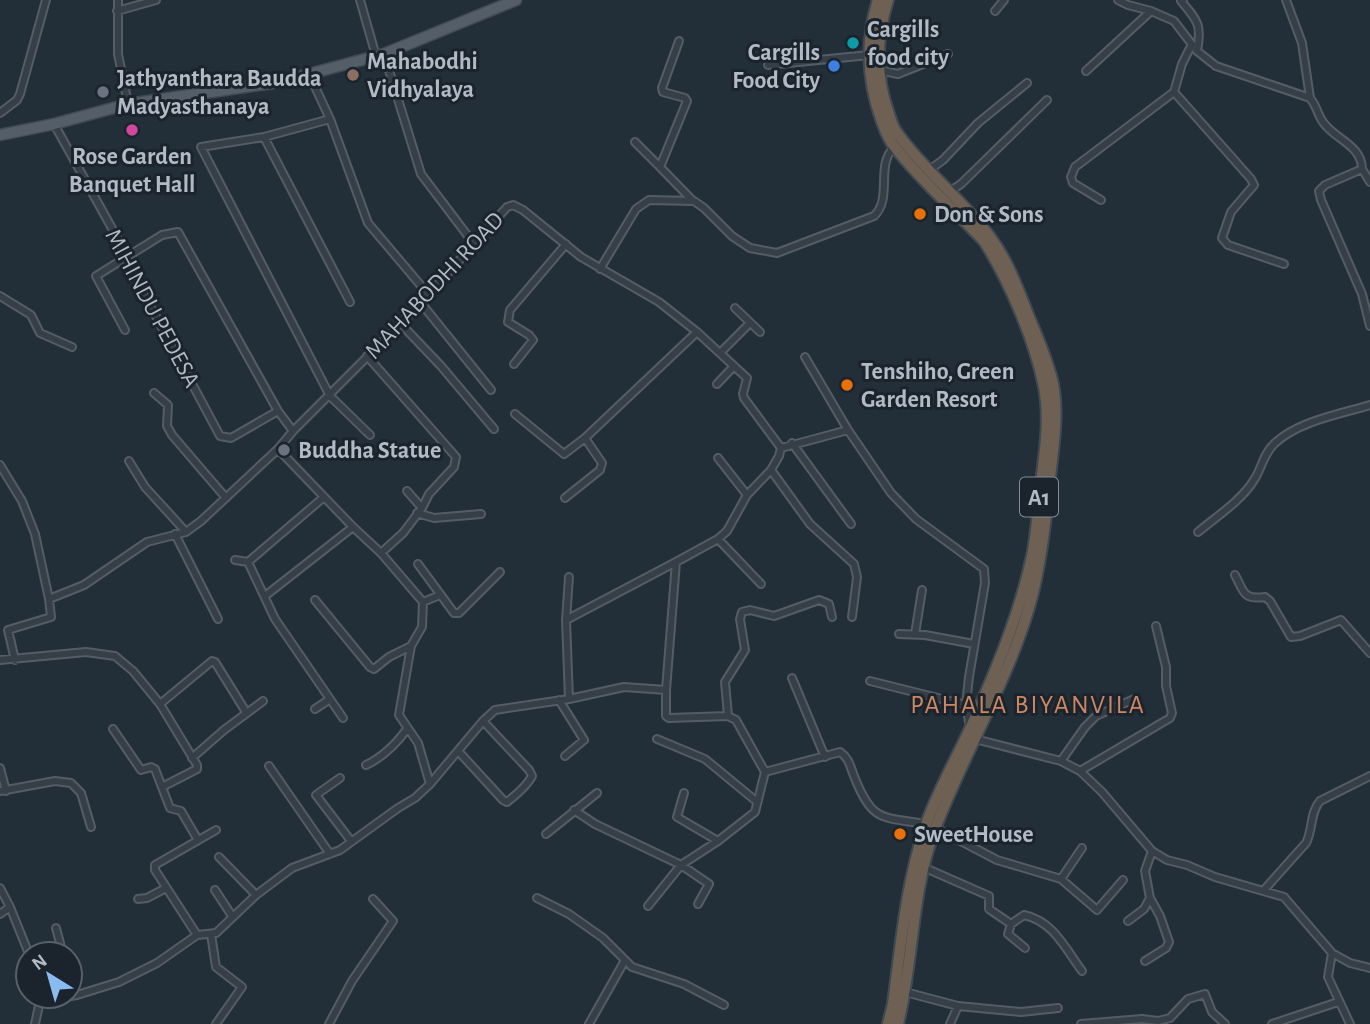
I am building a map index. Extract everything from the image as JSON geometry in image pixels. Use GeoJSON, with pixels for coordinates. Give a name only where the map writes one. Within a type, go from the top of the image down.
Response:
{"type":"FeatureCollection","features":[{"type":"Feature","properties":{"kind":"highway","name":"A1"},"geometry":{"type":"LineString","coordinates":[[878,0],[871,23],[869,55],[874,101],[888,138],[993,255],[1005,278],[1034,353],[1044,388],[1044,454],[1032,554],[1022,597],[971,735]]}},
{"type":"Feature","properties":{"kind":"highway","name":"A1"},"geometry":{"type":"LineString","coordinates":[[888,0],[879,31],[879,70],[884,100],[895,132],[990,237],[1009,267],[1050,375],[1056,422],[1043,546],[1032,595],[1013,649],[971,735],[912,870],[892,1023]]}},
{"type":"Feature","properties":{"kind":"highway","name":"A1"},"geometry":{"type":"LineString","coordinates":[[892,1023],[905,992],[916,896],[931,826]]}},
{"type":"Feature","properties":{"kind":"main road"},"geometry":{"type":"LineString","coordinates":[[0,135],[128,104],[273,83],[309,74],[380,55],[516,0]]}},
{"type":"Feature","properties":{"kind":"street"},"geometry":{"type":"LineString","coordinates":[[0,113],[17,100],[20,94],[46,0]]}},
{"type":"Feature","properties":{"kind":"street"},"geometry":{"type":"LineString","coordinates":[[118,0],[118,54],[128,104]]}},
{"type":"Feature","properties":{"kind":"street"},"geometry":{"type":"LineString","coordinates":[[117,11],[156,0]]}},
{"type":"Feature","properties":{"kind":"street"},"geometry":{"type":"LineString","coordinates":[[369,0],[360,3],[421,174],[474,244]]}},
{"type":"Feature","properties":{"kind":"street"},"geometry":{"type":"LineString","coordinates":[[995,11],[1004,0]]}},
{"type":"Feature","properties":{"kind":"street"},"geometry":{"type":"LineString","coordinates":[[1118,0],[1174,21],[1197,51],[1216,66],[1310,98],[1317,105],[1323,123],[1349,144],[1361,161],[1362,169],[1370,182]]}},
{"type":"Feature","properties":{"kind":"street"},"geometry":{"type":"LineString","coordinates":[[1183,0],[1181,1],[1194,17],[1200,32],[1197,51]]}},
{"type":"Feature","properties":{"kind":"street"},"geometry":{"type":"LineString","coordinates":[[1286,0],[1302,43],[1310,98]]}},
{"type":"Feature","properties":{"kind":"street"},"geometry":{"type":"LineString","coordinates":[[1086,71],[1151,11]]}},
{"type":"Feature","properties":{"kind":"street"},"geometry":{"type":"LineString","coordinates":[[660,167],[687,102],[685,98],[663,92],[662,89],[679,41]]}},
{"type":"Feature","properties":{"kind":"street"},"geometry":{"type":"LineString","coordinates":[[1101,200],[1073,183],[1070,177],[1075,167],[1174,92],[1181,64],[1192,44]]}},
{"type":"Feature","properties":{"kind":"street"},"geometry":{"type":"LineString","coordinates":[[879,70],[898,74],[948,54]]}},
{"type":"Feature","properties":{"kind":"street"},"geometry":{"type":"LineString","coordinates":[[768,65],[869,55]]}},
{"type":"Feature","properties":{"kind":"street"},"geometry":{"type":"LineString","coordinates":[[309,74],[330,119],[368,223],[428,294]]}},
{"type":"Feature","properties":{"kind":"street"},"geometry":{"type":"LineString","coordinates":[[928,171],[943,160],[978,123],[1027,83]]}},
{"type":"Feature","properties":{"kind":"street"},"geometry":{"type":"LineString","coordinates":[[1174,92],[1254,185],[1231,212],[1222,238],[1228,245],[1284,264]]}},
{"type":"Feature","properties":{"kind":"street"},"geometry":{"type":"LineString","coordinates":[[948,192],[961,184],[1047,100]]}},
{"type":"Feature","properties":{"kind":"street"},"geometry":{"type":"LineString","coordinates":[[330,119],[264,137],[201,147],[330,396],[370,435]]}},
{"type":"Feature","properties":{"kind":"street","name":"MIHINDU PEDESA"},"geometry":{"type":"LineString","coordinates":[[54,124],[124,250],[220,436],[231,438],[278,411]]}},
{"type":"Feature","properties":{"kind":"street"},"geometry":{"type":"LineString","coordinates":[[264,137],[350,302]]}},
{"type":"Feature","properties":{"kind":"street"},"geometry":{"type":"LineString","coordinates":[[635,142],[732,236],[750,247],[776,253],[874,216],[882,204],[885,162],[894,147]]}},
{"type":"Feature","properties":{"kind":"street"},"geometry":{"type":"LineString","coordinates":[[1362,169],[1325,185],[1320,191],[1321,201],[1362,294],[1370,326]]}},
{"type":"Feature","properties":{"kind":"street"},"geometry":{"type":"LineString","coordinates":[[600,268],[636,209],[649,200],[694,201]]}},
{"type":"Feature","properties":{"kind":"street","name":"MAHABODHI ROAD"},"geometry":{"type":"LineString","coordinates":[[186,532],[278,449],[421,303],[507,207],[513,205],[523,210],[581,257],[659,302],[697,332],[747,379],[744,398],[781,448]]}},
{"type":"Feature","properties":{"kind":"street"},"geometry":{"type":"LineString","coordinates":[[125,330],[96,276],[162,235],[178,232],[278,411],[293,431]]}},
{"type":"Feature","properties":{"kind":"street"},"geometry":{"type":"LineString","coordinates":[[514,364],[533,340],[530,335],[508,322],[510,310],[566,244]]}},
{"type":"Feature","properties":{"kind":"street"},"geometry":{"type":"LineString","coordinates":[[0,296],[31,315],[40,334],[72,347]]}},
{"type":"Feature","properties":{"kind":"street"},"geometry":{"type":"LineString","coordinates":[[421,303],[491,390]]}},
{"type":"Feature","properties":{"kind":"street"},"geometry":{"type":"LineString","coordinates":[[735,309],[760,332]]}},
{"type":"Feature","properties":{"kind":"street"},"geometry":{"type":"LineString","coordinates":[[400,323],[441,366],[494,429]]}},
{"type":"Feature","properties":{"kind":"street"},"geometry":{"type":"LineString","coordinates":[[720,353],[750,323]]}},
{"type":"Feature","properties":{"kind":"street"},"geometry":{"type":"LineString","coordinates":[[515,414],[564,454],[585,439],[697,332]]}},
{"type":"Feature","properties":{"kind":"street"},"geometry":{"type":"LineString","coordinates":[[367,356],[456,457],[454,467],[429,494],[403,533],[381,552]]}},
{"type":"Feature","properties":{"kind":"street"},"geometry":{"type":"LineString","coordinates":[[805,357],[848,430],[891,493],[916,519],[984,569],[985,583],[966,705],[971,735],[1061,761],[1080,771],[1102,792],[1152,851],[1167,860],[1284,897],[1332,953],[1350,963],[1370,968]]}},
{"type":"Feature","properties":{"kind":"street"},"geometry":{"type":"LineString","coordinates":[[717,384],[734,366]]}},
{"type":"Feature","properties":{"kind":"street"},"geometry":{"type":"LineString","coordinates":[[154,393],[167,405],[167,426],[172,435],[226,498]]}},
{"type":"Feature","properties":{"kind":"street"},"geometry":{"type":"LineString","coordinates":[[1198,532],[1244,494],[1255,479],[1264,456],[1276,442],[1299,428],[1370,405]]}},
{"type":"Feature","properties":{"kind":"street"},"geometry":{"type":"LineString","coordinates":[[566,620],[718,539],[727,531],[747,495],[771,470],[781,448],[848,430]]}},
{"type":"Feature","properties":{"kind":"street"},"geometry":{"type":"LineString","coordinates":[[565,498],[602,467],[585,439]]}},
{"type":"Feature","properties":{"kind":"street"},"geometry":{"type":"LineString","coordinates":[[792,443],[851,524]]}},
{"type":"Feature","properties":{"kind":"street"},"geometry":{"type":"LineString","coordinates":[[278,449],[324,498],[381,552],[423,602],[422,627],[411,646],[399,715],[418,743],[430,784]]}},
{"type":"Feature","properties":{"kind":"street"},"geometry":{"type":"LineString","coordinates":[[718,458],[747,495]]}},
{"type":"Feature","properties":{"kind":"street"},"geometry":{"type":"LineString","coordinates":[[129,461],[145,487],[186,532]]}},
{"type":"Feature","properties":{"kind":"street"},"geometry":{"type":"LineString","coordinates":[[0,465],[22,501],[35,534],[51,617],[8,630],[15,660]]}},
{"type":"Feature","properties":{"kind":"street"},"geometry":{"type":"LineString","coordinates":[[771,470],[810,524],[854,564],[858,577],[852,617]]}},
{"type":"Feature","properties":{"kind":"street"},"geometry":{"type":"LineString","coordinates":[[408,492],[419,511],[434,518],[481,514]]}},
{"type":"Feature","properties":{"kind":"street"},"geometry":{"type":"LineString","coordinates":[[235,560],[251,559],[324,498]]}},
{"type":"Feature","properties":{"kind":"street"},"geometry":{"type":"LineString","coordinates":[[265,596],[353,527]]}},
{"type":"Feature","properties":{"kind":"street"},"geometry":{"type":"LineString","coordinates":[[49,599],[84,585],[147,542],[186,532]]}},
{"type":"Feature","properties":{"kind":"street"},"geometry":{"type":"LineString","coordinates":[[175,534],[218,619]]}},
{"type":"Feature","properties":{"kind":"street"},"geometry":{"type":"LineString","coordinates":[[718,539],[761,584]]}},
{"type":"Feature","properties":{"kind":"street"},"geometry":{"type":"LineString","coordinates":[[251,559],[275,619],[343,718]]}},
{"type":"Feature","properties":{"kind":"street"},"geometry":{"type":"LineString","coordinates":[[648,906],[681,865],[755,812],[765,772],[736,720],[728,716],[666,716],[676,562]]}},
{"type":"Feature","properties":{"kind":"street"},"geometry":{"type":"LineString","coordinates":[[418,564],[454,613],[458,613],[500,572]]}},
{"type":"Feature","properties":{"kind":"street"},"geometry":{"type":"LineString","coordinates":[[1235,575],[1247,597],[1265,597],[1270,601],[1291,637],[1342,620],[1370,653]]}},
{"type":"Feature","properties":{"kind":"street"},"geometry":{"type":"LineString","coordinates":[[569,577],[566,620],[569,699]]}},
{"type":"Feature","properties":{"kind":"street"},"geometry":{"type":"LineString","coordinates":[[915,634],[922,590]]}},
{"type":"Feature","properties":{"kind":"street"},"geometry":{"type":"LineString","coordinates":[[423,602],[440,595]]}},
{"type":"Feature","properties":{"kind":"street"},"geometry":{"type":"LineString","coordinates":[[315,600],[374,669],[389,657],[411,646]]}},
{"type":"Feature","properties":{"kind":"street"},"geometry":{"type":"LineString","coordinates":[[728,716],[726,682],[745,650],[740,619],[742,612],[750,610],[774,616],[818,600],[829,604],[832,617]]}},
{"type":"Feature","properties":{"kind":"street"},"geometry":{"type":"LineString","coordinates":[[1080,771],[1170,718],[1166,667],[1156,626]]}},
{"type":"Feature","properties":{"kind":"street"},"geometry":{"type":"LineString","coordinates":[[899,634],[915,634],[974,644]]}},
{"type":"Feature","properties":{"kind":"street"},"geometry":{"type":"LineString","coordinates":[[0,660],[86,652],[115,656],[133,671],[160,704],[197,765],[197,769],[162,787]]}},
{"type":"Feature","properties":{"kind":"street"},"geometry":{"type":"LineString","coordinates":[[160,704],[212,661],[246,712]]}},
{"type":"Feature","properties":{"kind":"street"},"geometry":{"type":"LineString","coordinates":[[792,678],[825,757]]}},
{"type":"Feature","properties":{"kind":"street"},"geometry":{"type":"LineString","coordinates":[[870,681],[966,705]]}},
{"type":"Feature","properties":{"kind":"street"},"geometry":{"type":"LineString","coordinates":[[84,993],[119,982],[157,963],[197,935],[216,933],[256,895],[292,868],[340,850],[398,808],[415,799],[495,710],[559,701],[624,687],[666,690]]}},
{"type":"Feature","properties":{"kind":"street"},"geometry":{"type":"LineString","coordinates":[[315,709],[330,699]]}},
{"type":"Feature","properties":{"kind":"street"},"geometry":{"type":"LineString","coordinates":[[1061,761],[1096,716],[1134,699]]}},
{"type":"Feature","properties":{"kind":"street"},"geometry":{"type":"LineString","coordinates":[[192,758],[263,701]]}},
{"type":"Feature","properties":{"kind":"street"},"geometry":{"type":"LineString","coordinates":[[559,701],[584,740],[565,756]]}},
{"type":"Feature","properties":{"kind":"street"},"geometry":{"type":"LineString","coordinates":[[459,752],[507,802],[529,781],[532,776],[529,770],[483,721]]}},
{"type":"Feature","properties":{"kind":"street"},"geometry":{"type":"LineString","coordinates":[[113,729],[141,771],[151,767],[155,769],[170,808],[181,811],[198,840]]}},
{"type":"Feature","properties":{"kind":"street"},"geometry":{"type":"LineString","coordinates":[[366,765],[379,759],[407,729]]}},
{"type":"Feature","properties":{"kind":"street"},"geometry":{"type":"LineString","coordinates":[[657,740],[705,759],[756,801]]}},
{"type":"Feature","properties":{"kind":"street"},"geometry":{"type":"LineString","coordinates":[[765,772],[840,752],[847,757],[860,791],[872,811],[886,818],[931,826],[997,860],[1061,879],[1097,910],[1123,880]]}},
{"type":"Feature","properties":{"kind":"street"},"geometry":{"type":"LineString","coordinates":[[269,766],[330,854]]}},
{"type":"Feature","properties":{"kind":"street"},"geometry":{"type":"LineString","coordinates":[[0,768],[3,791],[55,781],[71,783],[81,793],[90,827]]}},
{"type":"Feature","properties":{"kind":"street"},"geometry":{"type":"LineString","coordinates":[[1264,890],[1306,843],[1315,806],[1370,776]]}},
{"type":"Feature","properties":{"kind":"street"},"geometry":{"type":"LineString","coordinates":[[341,778],[316,795],[351,841]]}},
{"type":"Feature","properties":{"kind":"street"},"geometry":{"type":"LineString","coordinates":[[546,834],[597,793]]}},
{"type":"Feature","properties":{"kind":"street"},"geometry":{"type":"LineString","coordinates":[[684,793],[677,817],[718,841]]}},
{"type":"Feature","properties":{"kind":"street"},"geometry":{"type":"LineString","coordinates":[[574,810],[595,824],[681,865],[709,884],[698,904]]}},
{"type":"Feature","properties":{"kind":"street"},"geometry":{"type":"LineString","coordinates":[[197,935],[155,870],[155,865],[216,830]]}},
{"type":"Feature","properties":{"kind":"street"},"geometry":{"type":"LineString","coordinates":[[1061,879],[1082,848]]}},
{"type":"Feature","properties":{"kind":"street"},"geometry":{"type":"LineString","coordinates":[[1145,961],[1166,948],[1169,942],[1150,898],[1145,871],[1152,851]]}},
{"type":"Feature","properties":{"kind":"street"},"geometry":{"type":"LineString","coordinates":[[219,857],[256,895]]}},
{"type":"Feature","properties":{"kind":"street"},"geometry":{"type":"LineString","coordinates":[[923,867],[989,896],[989,909],[1011,923]]}},
{"type":"Feature","properties":{"kind":"street"},"geometry":{"type":"LineString","coordinates":[[0,888],[23,940]]}},
{"type":"Feature","properties":{"kind":"street"},"geometry":{"type":"LineString","coordinates":[[138,899],[147,898],[166,888]]}},
{"type":"Feature","properties":{"kind":"street"},"geometry":{"type":"LineString","coordinates":[[215,890],[232,916]]}},
{"type":"Feature","properties":{"kind":"street"},"geometry":{"type":"LineString","coordinates":[[537,898],[569,914],[603,938],[624,962],[632,967],[684,984],[724,1005]]}},
{"type":"Feature","properties":{"kind":"street"},"geometry":{"type":"LineString","coordinates":[[1128,921],[1144,909],[1150,898]]}},
{"type":"Feature","properties":{"kind":"street"},"geometry":{"type":"LineString","coordinates":[[329,1024],[352,981],[393,921],[373,899]]}},
{"type":"Feature","properties":{"kind":"street"},"geometry":{"type":"LineString","coordinates":[[0,914],[10,907]]}},
{"type":"Feature","properties":{"kind":"street"},"geometry":{"type":"LineString","coordinates":[[1025,948],[1008,934],[1011,923],[1024,915],[1036,917],[1048,924],[1082,971]]}},
{"type":"Feature","properties":{"kind":"street"},"geometry":{"type":"LineString","coordinates":[[56,928],[59,940]]}},
{"type":"Feature","properties":{"kind":"street"},"geometry":{"type":"LineString","coordinates":[[211,934],[216,967],[242,987],[216,1024]]}},
{"type":"Feature","properties":{"kind":"street"},"geometry":{"type":"LineString","coordinates":[[1332,953],[1328,977],[1350,1024]]}},
{"type":"Feature","properties":{"kind":"street"},"geometry":{"type":"LineString","coordinates":[[590,1024],[624,962]]}},
{"type":"Feature","properties":{"kind":"street"},"geometry":{"type":"LineString","coordinates":[[905,992],[958,1006],[1021,1013],[1058,1008]]}},
{"type":"Feature","properties":{"kind":"street"},"geometry":{"type":"LineString","coordinates":[[1081,1024],[1142,1019],[1158,1021],[1170,1018],[1188,999],[1205,994],[1212,1012],[1225,1024]]}},
{"type":"Feature","properties":{"kind":"street"},"geometry":{"type":"LineString","coordinates":[[1272,1024],[1338,1002]]}},
{"type":"Feature","properties":{"kind":"street"},"geometry":{"type":"LineString","coordinates":[[950,1024],[958,1006]]}},
{"type":"Feature","properties":{"kind":"place","name":"Cargills food city"},"geometry":{"type":"Point","coordinates":[853,43]}},
{"type":"Feature","properties":{"kind":"place","name":"Cargills Food City"},"geometry":{"type":"Point","coordinates":[834,66]}},
{"type":"Feature","properties":{"kind":"place","name":"Mahabodhi Vidhyalaya"},"geometry":{"type":"Point","coordinates":[353,75]}},
{"type":"Feature","properties":{"kind":"place","name":"Jathyanthara Baudda Madyasthanaya"},"geometry":{"type":"Point","coordinates":[103,92]}},
{"type":"Feature","properties":{"kind":"place","name":"Rose Garden Banquet Hall"},"geometry":{"type":"Point","coordinates":[132,130]}},
{"type":"Feature","properties":{"kind":"place","name":"Don & Sons"},"geometry":{"type":"Point","coordinates":[920,214]}},
{"type":"Feature","properties":{"kind":"place","name":"Tenshiho, Green Garden Resort"},"geometry":{"type":"Point","coordinates":[847,385]}},
{"type":"Feature","properties":{"kind":"place","name":"Buddha Statue"},"geometry":{"type":"Point","coordinates":[284,450]}},
{"type":"Feature","properties":{"kind":"place","name":"SweetHouse"},"geometry":{"type":"Point","coordinates":[900,834]}},
{"type":"Feature","properties":{"kind":"district","name":"PAHALA BIYANVILA"},"geometry":{"type":"Point","coordinates":[1028,704]}}]}
